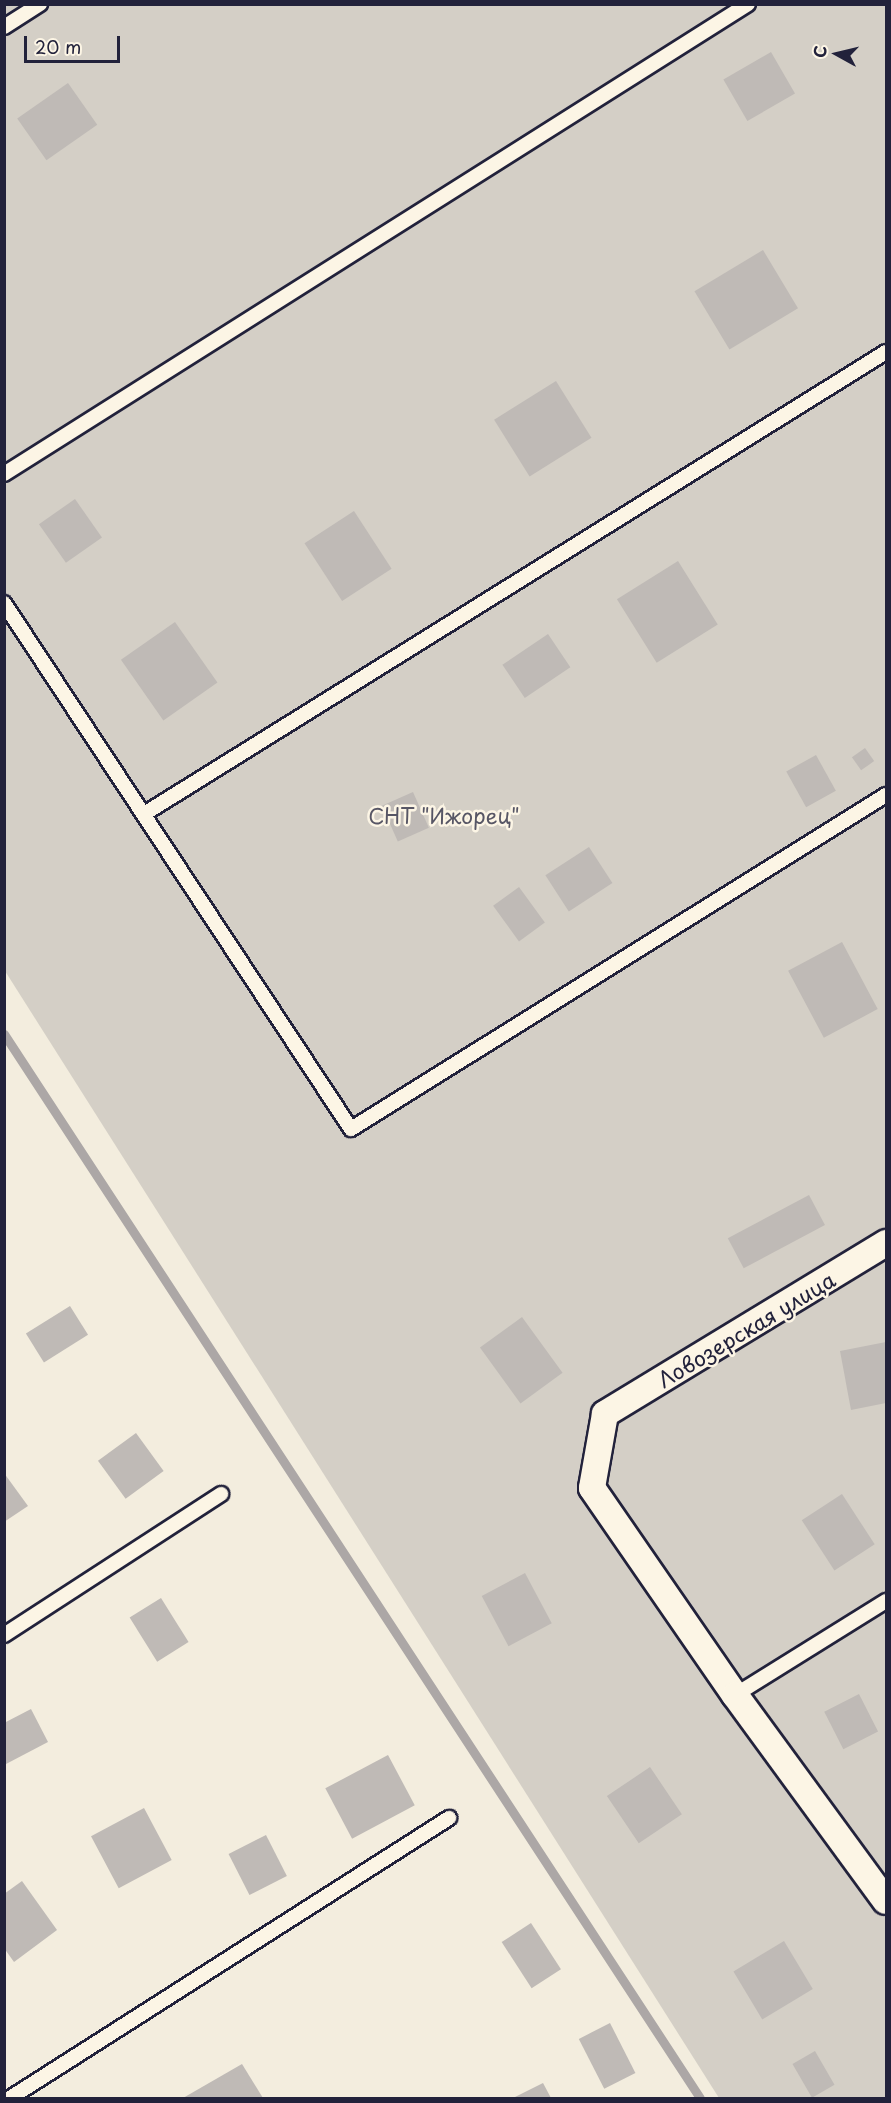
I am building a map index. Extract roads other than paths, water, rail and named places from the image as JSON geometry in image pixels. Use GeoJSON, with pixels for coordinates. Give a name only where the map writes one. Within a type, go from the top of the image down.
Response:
{"type":"FeatureCollection","features":[{"type":"Feature","properties":{"kind":"street","name":"Ловозерская улица"},"geometry":{"type":"LineString","coordinates":[[735,1695],[592,1488],[605,1414],[886,1243]]}},
{"type":"Feature","properties":{"kind":"street"},"geometry":{"type":"LineString","coordinates":[[735,1695],[886,1901]]}},
{"type":"Feature","properties":{"kind":"lane"},"geometry":{"type":"LineString","coordinates":[[4,27],[40,4]]}},
{"type":"Feature","properties":{"kind":"lane"},"geometry":{"type":"LineString","coordinates":[[4,474],[748,4]]}},
{"type":"Feature","properties":{"kind":"lane"},"geometry":{"type":"LineString","coordinates":[[144,814],[886,352]]}},
{"type":"Feature","properties":{"kind":"lane"},"geometry":{"type":"LineString","coordinates":[[4,603],[351,1129],[886,795]]}},
{"type":"Feature","properties":{"kind":"lane"},"geometry":{"type":"LineString","coordinates":[[4,1635],[221,1494]]}},
{"type":"Feature","properties":{"kind":"lane"},"geometry":{"type":"LineString","coordinates":[[735,1695],[886,1601]]}},
{"type":"Feature","properties":{"kind":"lane"},"geometry":{"type":"LineString","coordinates":[[10,2098],[449,1818]]}},
{"type":"Feature","properties":{"kind":"waterway"},"geometry":{"type":"LineString","coordinates":[[4,1034],[700,2098]]}},
{"type":"Feature","properties":{"kind":"park label","name":"СНТ \"Ижорец\""},"geometry":{"type":"Point","coordinates":[444,815]}}]}
